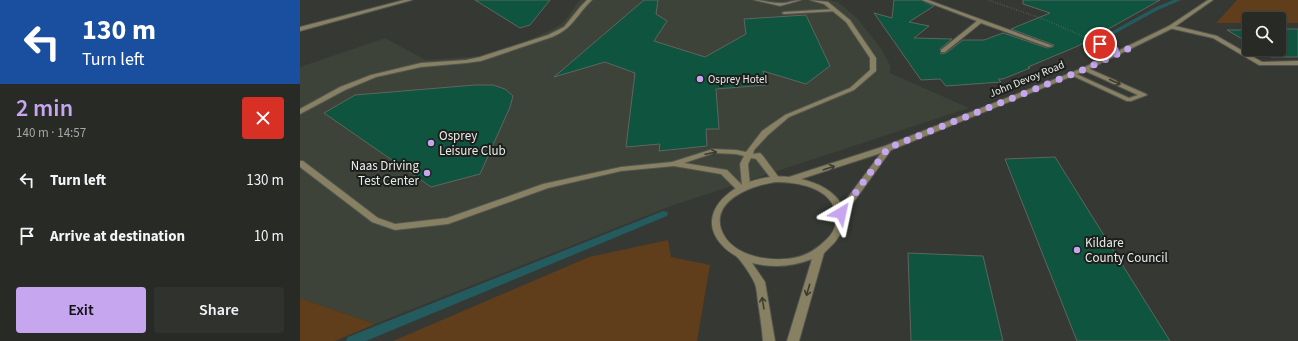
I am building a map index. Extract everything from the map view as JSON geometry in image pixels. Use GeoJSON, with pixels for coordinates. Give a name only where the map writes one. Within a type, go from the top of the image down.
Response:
{"type":"FeatureCollection","features":[{"type":"Feature","properties":{"kind":"street"},"geometry":{"type":"LineString","coordinates":[[300,29],[410,0]]}},
{"type":"Feature","properties":{"kind":"street"},"geometry":{"type":"LineString","coordinates":[[300,112],[321,98],[358,82],[391,71],[421,65],[480,59],[532,42],[562,30],[573,22],[586,2],[590,0]]}},
{"type":"Feature","properties":{"kind":"street"},"geometry":{"type":"LineString","coordinates":[[756,0],[780,5],[799,0]]}},
{"type":"Feature","properties":{"kind":"street"},"geometry":{"type":"LineString","coordinates":[[743,187],[744,164],[750,152],[765,133],[787,116],[852,89],[873,71],[873,58],[848,21],[826,3],[812,0]]}},
{"type":"Feature","properties":{"kind":"street"},"geometry":{"type":"LineString","coordinates":[[826,3],[833,0]]}},
{"type":"Feature","properties":{"kind":"street"},"geometry":{"type":"LineString","coordinates":[[924,0],[1050,46]]}},
{"type":"Feature","properties":{"kind":"street","name":"John Devoy Road"},"geometry":{"type":"LineString","coordinates":[[792,179],[888,148],[1085,69],[1171,27],[1211,0]]}},
{"type":"Feature","properties":{"kind":"street"},"geometry":{"type":"LineString","coordinates":[[784,14],[834,10]]}},
{"type":"Feature","properties":{"kind":"street"},"geometry":{"type":"LineString","coordinates":[[943,50],[980,21]]}},
{"type":"Feature","properties":{"kind":"street"},"geometry":{"type":"LineString","coordinates":[[1171,27],[1215,37],[1261,64],[1298,63]]}},
{"type":"Feature","properties":{"kind":"street"},"geometry":{"type":"LineString","coordinates":[[1072,74],[1129,100],[1144,95],[1085,69]]}},
{"type":"Feature","properties":{"kind":"street"},"geometry":{"type":"LineString","coordinates":[[841,213],[888,148]]}},
{"type":"Feature","properties":{"kind":"street"},"geometry":{"type":"LineString","coordinates":[[300,163],[375,220],[395,227],[448,221],[546,186],[614,170],[673,164],[713,151],[750,152],[760,158],[776,179]]}},
{"type":"Feature","properties":{"kind":"street"},"geometry":{"type":"LineString","coordinates":[[673,164],[724,172],[743,187]]}},
{"type":"Feature","properties":{"kind":"street"},"geometry":{"type":"LineString","coordinates":[[741,256],[759,262],[780,263],[801,260],[819,253],[833,241],[841,227],[841,213],[835,201],[824,191],[809,183],[792,179],[776,179],[761,180],[743,187],[722,203],[716,217],[717,231],[725,244],[741,256],[760,282],[769,341]]}},
{"type":"Feature","properties":{"kind":"street"},"geometry":{"type":"LineString","coordinates":[[793,341],[819,253]]}},
{"type":"Feature","properties":{"kind":"path"},"geometry":{"type":"LineString","coordinates":[[988,0],[1046,20],[1114,50],[1128,49]]}},
{"type":"Feature","properties":{"kind":"shaded area"},"geometry":{"type":"Polygon","coordinates":[[[581,0],[829,0],[838,2],[858,19],[882,50],[891,67],[890,73],[969,108],[671,206],[375,324],[300,298],[300,67],[385,38],[426,60],[480,56],[526,41],[551,30],[564,22],[581,0]]]}},
{"type":"Feature","properties":{"kind":"shaded area"},"geometry":{"type":"Polygon","coordinates":[[[1237,0],[1298,0],[1298,23],[1286,23],[1286,12],[1242,12],[1242,23],[1216,23],[1237,0]]]}},
{"type":"Feature","properties":{"kind":"shaded area"},"geometry":{"type":"Polygon","coordinates":[[[668,240],[671,257],[710,265],[697,341],[393,341],[589,257],[668,240]]]}},
{"type":"Feature","properties":{"kind":"shaded area"},"geometry":{"type":"Polygon","coordinates":[[[300,298],[375,324],[335,341],[300,341],[300,298]]]}},
{"type":"Feature","properties":{"kind":"building"},"geometry":{"type":"Polygon","coordinates":[[[475,0],[550,0],[530,25],[520,28],[475,0]]]}},
{"type":"Feature","properties":{"kind":"building","name":"Osprey Hotel"},"geometry":{"type":"Polygon","coordinates":[[[644,0],[658,0],[656,14],[667,21],[654,41],[705,57],[746,34],[744,19],[806,15],[830,66],[806,84],[763,71],[766,85],[716,89],[719,129],[706,129],[707,146],[659,151],[660,144],[626,147],[635,73],[605,62],[554,77],[644,0]]]}},
{"type":"Feature","properties":{"kind":"building"},"geometry":{"type":"Polygon","coordinates":[[[894,0],[921,0],[934,6],[909,22],[929,26],[914,38],[952,39],[940,49],[941,54],[946,53],[963,40],[984,40],[1003,33],[1047,48],[1053,47],[1054,45],[1011,29],[1050,13],[1023,4],[1023,0],[1160,0],[1078,46],[1028,67],[1030,68],[1003,79],[998,79],[1001,82],[946,86],[940,79],[921,80],[874,13],[892,18],[894,0]]]}},
{"type":"Feature","properties":{"kind":"building"},"geometry":{"type":"Polygon","coordinates":[[[1286,29],[1298,29],[1298,57],[1269,56],[1286,56],[1286,29]]]}},
{"type":"Feature","properties":{"kind":"building"},"geometry":{"type":"Polygon","coordinates":[[[1227,30],[1242,30],[1242,39],[1227,30]]]}},
{"type":"Feature","properties":{"kind":"building","name":"Osprey Leisure Club"},"geometry":{"type":"Polygon","coordinates":[[[475,85],[493,85],[505,89],[513,96],[510,107],[480,174],[431,187],[324,113],[355,95],[475,85]]]}},
{"type":"Feature","properties":{"kind":"building","name":"Kildare County Council"},"geometry":{"type":"Polygon","coordinates":[[[1055,157],[1170,341],[1077,341],[1005,159],[1055,157]]]}},
{"type":"Feature","properties":{"kind":"building"},"geometry":{"type":"Polygon","coordinates":[[[908,253],[983,256],[1003,341],[911,341],[908,253]]]}},
{"type":"Feature","properties":{"kind":"waterway"},"geometry":{"type":"LineString","coordinates":[[1112,33],[1156,9],[1178,0]]}},
{"type":"Feature","properties":{"kind":"waterway"},"geometry":{"type":"LineString","coordinates":[[352,341],[663,214]]}},
{"type":"Feature","properties":{"kind":"place","name":"Osprey Hotel"},"geometry":{"type":"Point","coordinates":[700,79]}},
{"type":"Feature","properties":{"kind":"place","name":"Osprey Leisure Club"},"geometry":{"type":"Point","coordinates":[431,143]}},
{"type":"Feature","properties":{"kind":"place","name":"Naas Driving Test Center"},"geometry":{"type":"Point","coordinates":[427,173]}},
{"type":"Feature","properties":{"kind":"place","name":"Kildare County Council"},"geometry":{"type":"Point","coordinates":[1077,250]}},
{"type":"Feature","properties":{"kind":"route"},"geometry":{"type":"LineString","coordinates":[[841,213],[888,148],[1085,69],[1128,49],[1114,50],[1100,44]]}}]}
